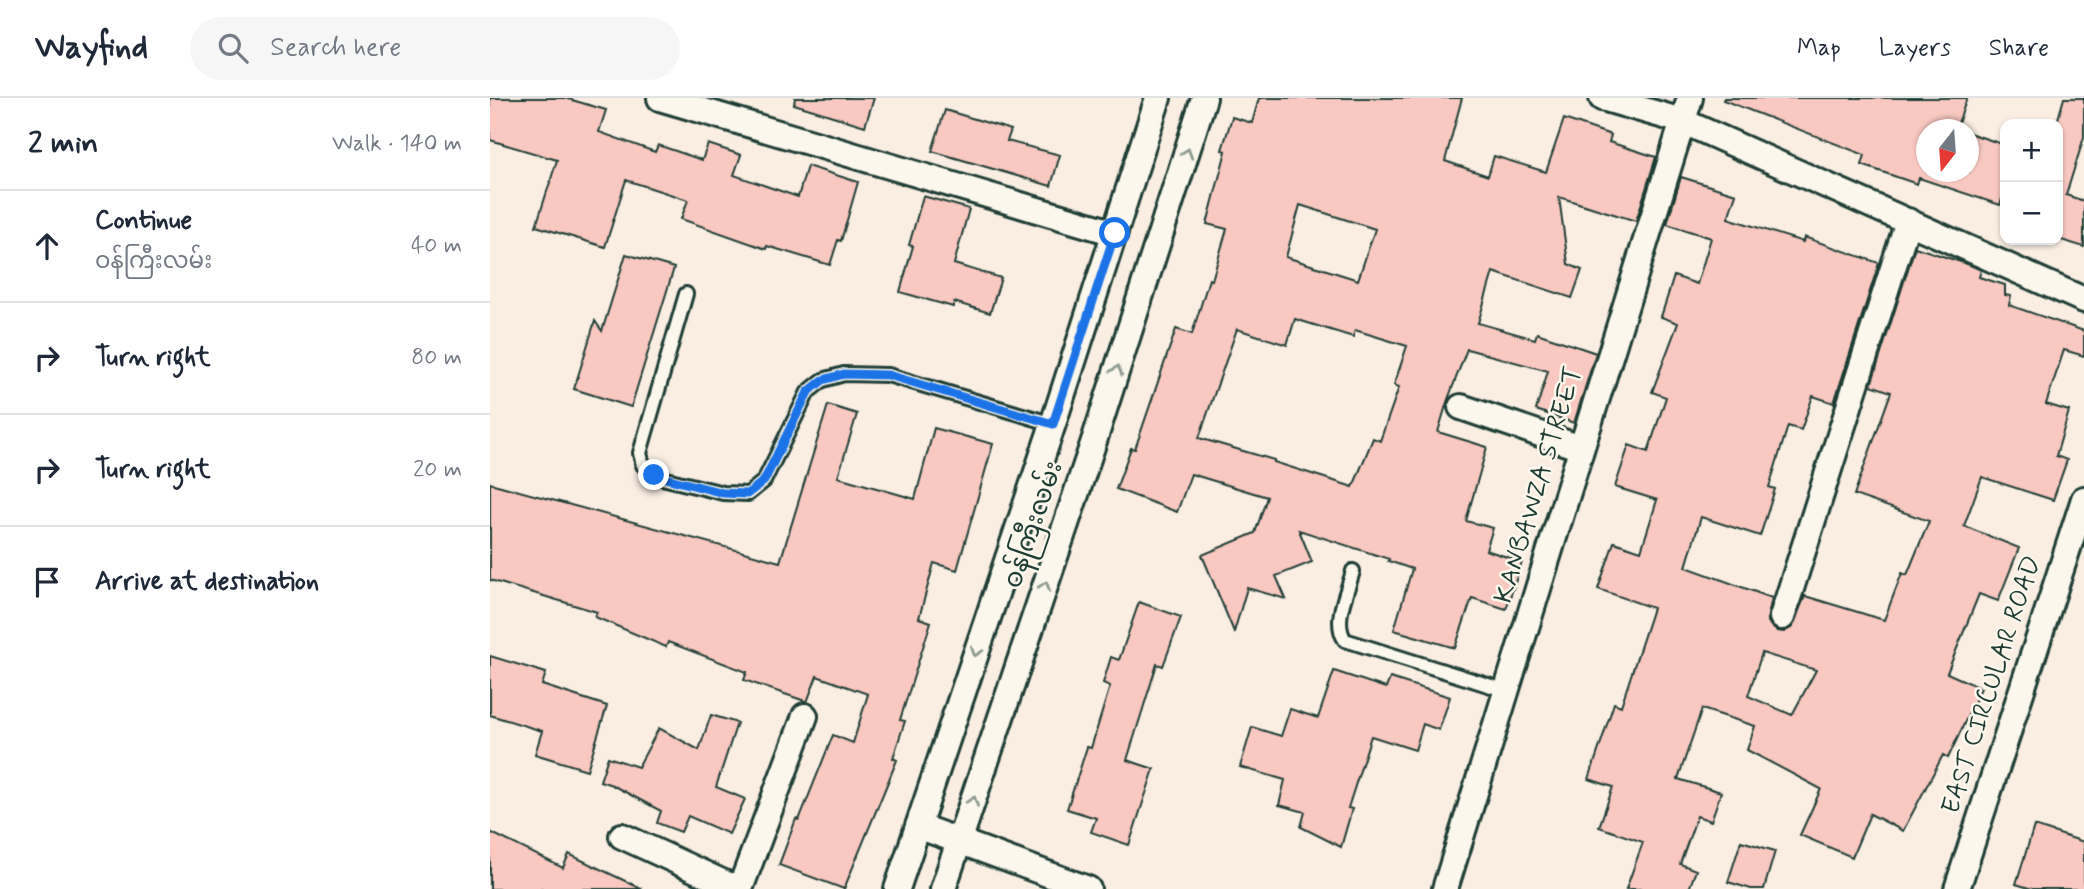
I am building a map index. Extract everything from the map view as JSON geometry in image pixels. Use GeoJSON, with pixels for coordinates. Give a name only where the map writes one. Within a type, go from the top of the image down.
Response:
{"type":"FeatureCollection","features":[{"type":"Feature","properties":{"kind":"street"},"geometry":{"type":"LineString","coordinates":[[660,98],[1115,233]]}},
{"type":"Feature","properties":{"kind":"street","name":"ဝန်ကြီးလမ်း"},"geometry":{"type":"LineString","coordinates":[[897,889],[1053,424],[1158,98]]}},
{"type":"Feature","properties":{"kind":"street","name":"ဝန်ကြီးလမ်း"},"geometry":{"type":"LineString","coordinates":[[943,889],[1099,425],[1204,98]]}},
{"type":"Feature","properties":{"kind":"street"},"geometry":{"type":"LineString","coordinates":[[1602,98],[1682,121],[2084,300]]}},
{"type":"Feature","properties":{"kind":"street","name":"KANBAWZA STREET"},"geometry":{"type":"LineString","coordinates":[[1445,889],[1690,98]]}},
{"type":"Feature","properties":{"kind":"street"},"geometry":{"type":"LineString","coordinates":[[1782,617],[1908,221]]}},
{"type":"Feature","properties":{"kind":"street"},"geometry":{"type":"LineString","coordinates":[[1461,407],[1581,448]]}},
{"type":"Feature","properties":{"kind":"street","name":"EAST CIRCULAR ROAD"},"geometry":{"type":"LineString","coordinates":[[1957,889],[2084,499]]}},
{"type":"Feature","properties":{"kind":"street"},"geometry":{"type":"LineString","coordinates":[[622,836],[738,889],[805,716]]}},
{"type":"Feature","properties":{"kind":"street"},"geometry":{"type":"LineString","coordinates":[[918,826],[1088,889]]}},
{"type":"Feature","properties":{"kind":"lane"},"geometry":{"type":"LineString","coordinates":[[685,294],[640,453],[643,465],[654,475],[723,493],[747,494],[764,481],[808,392],[823,380],[844,374],[888,375],[1053,424]]}},
{"type":"Feature","properties":{"kind":"lane"},"geometry":{"type":"LineString","coordinates":[[1353,571],[1339,622],[1339,631],[1345,640],[1507,691]]}},
{"type":"Feature","properties":{"kind":"building"},"geometry":{"type":"Polygon","coordinates":[[[490,98],[565,98],[606,110],[599,132],[655,152],[658,145],[702,160],[708,144],[741,155],[734,175],[798,197],[807,166],[858,182],[841,241],[838,240],[830,265],[767,246],[766,249],[681,219],[688,200],[626,180],[605,247],[536,226],[557,160],[490,140],[490,98]]]}},
{"type":"Feature","properties":{"kind":"building"},"geometry":{"type":"Polygon","coordinates":[[[795,98],[874,98],[865,126],[794,104],[795,98]]]}},
{"type":"Feature","properties":{"kind":"building"},"geometry":{"type":"Polygon","coordinates":[[[1259,98],[1462,98],[1445,161],[1488,176],[1494,156],[1546,172],[1564,119],[1611,135],[1609,142],[1656,157],[1636,221],[1559,197],[1568,264],[1582,270],[1572,298],[1493,272],[1478,323],[1535,339],[1537,333],[1596,353],[1574,423],[1536,410],[1548,371],[1467,349],[1438,432],[1487,447],[1466,521],[1493,528],[1486,550],[1522,562],[1506,609],[1472,598],[1455,648],[1394,630],[1412,569],[1299,530],[1312,562],[1276,576],[1286,599],[1247,588],[1234,632],[1202,555],[1255,533],[1267,497],[1191,474],[1177,512],[1116,489],[1131,448],[1135,449],[1176,329],[1192,334],[1209,279],[1212,280],[1227,229],[1207,224],[1226,151],[1222,150],[1232,117],[1252,123],[1259,98]],[[1300,205],[1286,257],[1358,280],[1375,229],[1300,205]],[[1295,319],[1287,345],[1237,329],[1199,438],[1353,487],[1373,438],[1380,441],[1399,387],[1394,385],[1407,346],[1355,330],[1353,337],[1295,319]]]}},
{"type":"Feature","properties":{"kind":"building"},"geometry":{"type":"Polygon","coordinates":[[[1967,98],[1960,119],[1916,119],[1917,184],[1862,165],[1865,155],[1723,100],[1967,98]]]}},
{"type":"Feature","properties":{"kind":"building"},"geometry":{"type":"Polygon","coordinates":[[[2064,98],[2084,98],[2084,137],[2066,195],[2084,201],[2084,247],[2063,241],[2063,119],[2058,119],[2064,98]]]}},
{"type":"Feature","properties":{"kind":"building"},"geometry":{"type":"Polygon","coordinates":[[[945,110],[1011,130],[1007,141],[1060,155],[1051,186],[932,151],[945,110]]]}},
{"type":"Feature","properties":{"kind":"building"},"geometry":{"type":"Polygon","coordinates":[[[1979,136],[2000,143],[2000,205],[1931,182],[1979,182],[1979,136]]]}},
{"type":"Feature","properties":{"kind":"building"},"geometry":{"type":"Polygon","coordinates":[[[1681,177],[1736,194],[1728,218],[1803,242],[1804,237],[1879,263],[1834,403],[1813,396],[1801,430],[1788,426],[1769,487],[1775,489],[1760,536],[1701,517],[1686,567],[1772,598],[1767,620],[1777,631],[1784,632],[1792,627],[1805,596],[1884,620],[1902,573],[1907,575],[1929,521],[1854,495],[1891,392],[1871,385],[1915,247],[1981,270],[1979,277],[2005,285],[2005,295],[2011,296],[2009,305],[2084,331],[2084,356],[2064,350],[2046,404],[2069,411],[2056,456],[2067,460],[2053,500],[1982,477],[1964,526],[2019,548],[1998,601],[1979,594],[1947,673],[1981,688],[1948,758],[1943,755],[1903,831],[1870,814],[1852,857],[1800,835],[1821,789],[1747,750],[1755,726],[1702,709],[1678,779],[1721,792],[1711,821],[1697,816],[1680,864],[1696,870],[1689,889],[1626,889],[1643,842],[1599,827],[1613,787],[1589,779],[1614,703],[1621,706],[1653,608],[1598,589],[1614,542],[1641,551],[1657,500],[1615,487],[1629,445],[1648,452],[1666,397],[1652,392],[1678,323],[1661,317],[1674,276],[1697,284],[1711,238],[1667,224],[1681,177]],[[1762,653],[1748,696],[1792,715],[1816,670],[1762,653]]]}},
{"type":"Feature","properties":{"kind":"building"},"geometry":{"type":"Polygon","coordinates":[[[923,196],[969,209],[954,264],[1001,278],[990,313],[954,302],[953,307],[900,292],[913,246],[909,245],[923,196]]]}},
{"type":"Feature","properties":{"kind":"building"},"geometry":{"type":"Polygon","coordinates":[[[626,254],[674,268],[631,407],[574,389],[595,321],[602,331],[626,254]]]}},
{"type":"Feature","properties":{"kind":"building"},"geometry":{"type":"Polygon","coordinates":[[[828,405],[857,414],[838,477],[915,499],[934,428],[993,444],[957,570],[934,563],[919,618],[931,622],[900,720],[905,721],[893,758],[897,760],[844,889],[779,865],[833,735],[853,743],[868,694],[817,676],[807,702],[744,680],[747,672],[668,642],[666,647],[595,617],[597,612],[490,580],[490,483],[780,562],[828,405]]]}},
{"type":"Feature","properties":{"kind":"building"},"geometry":{"type":"Polygon","coordinates":[[[1139,602],[1181,617],[1163,666],[1157,664],[1127,760],[1154,769],[1129,845],[1091,832],[1096,818],[1067,809],[1087,747],[1091,748],[1110,686],[1103,683],[1111,657],[1119,660],[1139,602]]]}},
{"type":"Feature","properties":{"kind":"building"},"geometry":{"type":"Polygon","coordinates":[[[490,656],[546,673],[542,685],[607,706],[587,770],[535,754],[542,731],[490,715],[490,656]]]}},
{"type":"Feature","properties":{"kind":"building"},"geometry":{"type":"Polygon","coordinates":[[[1334,671],[1386,688],[1390,678],[1450,697],[1439,730],[1423,724],[1415,750],[1371,736],[1348,808],[1352,809],[1341,847],[1301,827],[1305,812],[1279,805],[1285,780],[1240,767],[1252,727],[1281,736],[1290,709],[1318,718],[1334,671]]]}},
{"type":"Feature","properties":{"kind":"building"},"geometry":{"type":"Polygon","coordinates":[[[711,715],[737,723],[716,787],[745,799],[729,834],[688,816],[681,832],[657,823],[661,811],[600,781],[608,757],[638,767],[659,728],[699,750],[711,715]]]}},
{"type":"Feature","properties":{"kind":"building"},"geometry":{"type":"Polygon","coordinates":[[[2034,826],[2084,842],[2084,889],[2032,889],[2016,884],[2034,826]]]}},
{"type":"Feature","properties":{"kind":"building"},"geometry":{"type":"Polygon","coordinates":[[[490,832],[563,868],[569,854],[642,889],[490,889],[490,832]]]}},
{"type":"Feature","properties":{"kind":"building"},"geometry":{"type":"Polygon","coordinates":[[[1741,841],[1775,851],[1764,889],[1751,889],[1728,882],[1741,841]]]}},
{"type":"Feature","properties":{"kind":"route"},"geometry":{"type":"LineString","coordinates":[[654,475],[723,493],[747,494],[764,481],[808,392],[823,380],[844,374],[888,375],[1053,424],[1115,233]]}}]}
